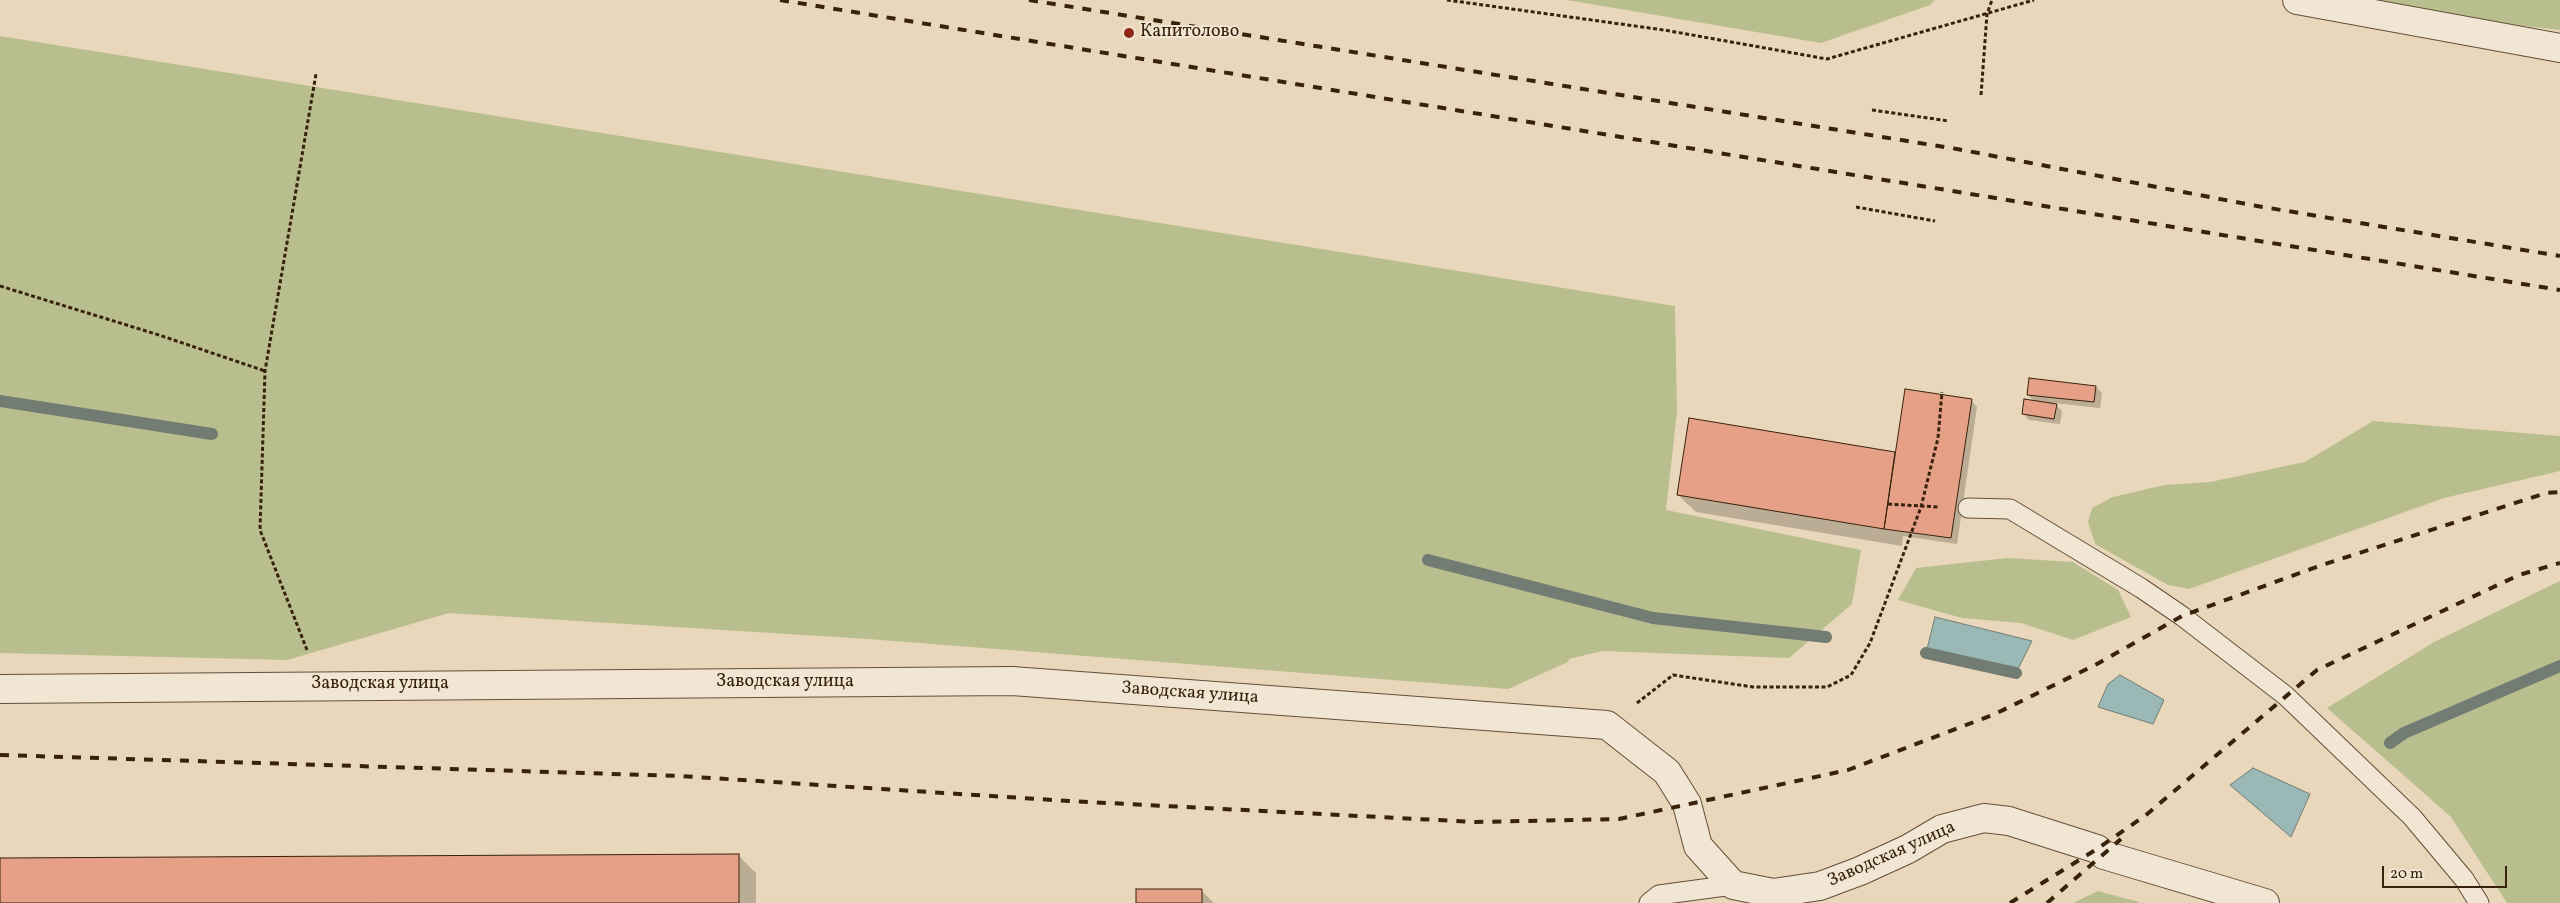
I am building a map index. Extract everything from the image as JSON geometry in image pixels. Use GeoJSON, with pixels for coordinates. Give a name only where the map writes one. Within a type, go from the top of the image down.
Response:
{"type":"FeatureCollection","features":[{"type":"Feature","properties":{"kind":"street"},"geometry":{"type":"LineString","coordinates":[[2297,0],[2560,48]]}},
{"type":"Feature","properties":{"kind":"street","name":"Заводская улица"},"geometry":{"type":"LineString","coordinates":[[0,689],[1012,681],[1606,725]]}},
{"type":"Feature","properties":{"kind":"street"},"geometry":{"type":"LineString","coordinates":[[1606,725],[1667,772],[1687,804],[1698,846],[1733,885]]}},
{"type":"Feature","properties":{"kind":"street","name":"Заводская улица"},"geometry":{"type":"LineString","coordinates":[[1733,885],[1773,893],[1820,886],[1908,849],[1942,829],[1984,818],[2009,821],[2097,849],[2104,855],[2265,903]]}},
{"type":"Feature","properties":{"kind":"lane"},"geometry":{"type":"LineString","coordinates":[[1968,508],[2010,509],[2141,588],[2227,650],[2286,696],[2412,817],[2464,879],[2479,903]]}},
{"type":"Feature","properties":{"kind":"lane"},"geometry":{"type":"LineString","coordinates":[[1649,903],[1659,895],[1733,885]]}},
{"type":"Feature","properties":{"kind":"path"},"geometry":{"type":"LineString","coordinates":[[1447,0],[1664,30],[1828,59],[2034,0]]}},
{"type":"Feature","properties":{"kind":"path"},"geometry":{"type":"LineString","coordinates":[[1980,95],[1987,14],[1992,0]]}},
{"type":"Feature","properties":{"kind":"path"},"geometry":{"type":"LineString","coordinates":[[316,74],[265,371],[260,530],[321,685]]}},
{"type":"Feature","properties":{"kind":"path"},"geometry":{"type":"LineString","coordinates":[[1872,110],[1949,121]]}},
{"type":"Feature","properties":{"kind":"path"},"geometry":{"type":"LineString","coordinates":[[1856,207],[1935,221]]}},
{"type":"Feature","properties":{"kind":"path"},"geometry":{"type":"LineString","coordinates":[[0,286],[159,335],[265,371]]}},
{"type":"Feature","properties":{"kind":"path"},"geometry":{"type":"LineString","coordinates":[[1606,725],[1673,675],[1753,687],[1828,687],[1851,675],[1870,643],[1921,507],[1938,438],[1942,392]]}},
{"type":"Feature","properties":{"kind":"path"},"geometry":{"type":"LineString","coordinates":[[1888,504],[1968,508]]}},
{"type":"Feature","properties":{"kind":"green space"},"geometry":{"type":"Polygon","coordinates":[[[1567,0],[1935,0],[1930,5],[1821,43],[1567,0]]]}},
{"type":"Feature","properties":{"kind":"green space"},"geometry":{"type":"Polygon","coordinates":[[[2297,0],[2560,0],[2560,30],[2297,0]]]}},
{"type":"Feature","properties":{"kind":"green space"},"geometry":{"type":"Polygon","coordinates":[[[0,36],[1675,306],[1677,412],[1666,510],[1861,550],[1852,604],[1789,658],[1602,651],[1569,659],[1568,662],[1508,689],[868,639],[449,613],[287,660],[0,653],[0,36]]]}},
{"type":"Feature","properties":{"kind":"green space"},"geometry":{"type":"Polygon","coordinates":[[[2373,421],[2560,436],[2560,471],[2444,498],[2189,589],[2168,585],[2095,544],[2088,522],[2092,508],[2113,497],[2164,485],[2210,482],[2305,462],[2373,421]]]}},
{"type":"Feature","properties":{"kind":"green space"},"geometry":{"type":"Polygon","coordinates":[[[2008,558],[2073,562],[2118,590],[2131,617],[2073,640],[2021,623],[1962,618],[1898,600],[1916,568],[2008,558]]]}},
{"type":"Feature","properties":{"kind":"green space"},"geometry":{"type":"Polygon","coordinates":[[[2560,581],[2560,903],[2507,903],[2451,817],[2327,708],[2434,642],[2560,581]]]}},
{"type":"Feature","properties":{"kind":"green space"},"geometry":{"type":"Polygon","coordinates":[[[2098,891],[2139,902],[2139,903],[2073,903],[2098,891]]]}},
{"type":"Feature","properties":{"kind":"water"},"geometry":{"type":"Polygon","coordinates":[[[1935,617],[2032,641],[2016,673],[1926,653],[1935,617]]]}},
{"type":"Feature","properties":{"kind":"water"},"geometry":{"type":"Polygon","coordinates":[[[2120,675],[2164,700],[2153,724],[2098,707],[2108,684],[2120,675]]]}},
{"type":"Feature","properties":{"kind":"water"},"geometry":{"type":"Polygon","coordinates":[[[2253,768],[2310,794],[2291,837],[2230,785],[2253,768]]]}},
{"type":"Feature","properties":{"kind":"building"},"geometry":{"type":"Polygon","coordinates":[[[2029,378],[2096,386],[2094,402],[2027,395],[2029,378]]]}},
{"type":"Feature","properties":{"kind":"building"},"geometry":{"type":"Polygon","coordinates":[[[1905,389],[1972,399],[1951,538],[1884,529],[1905,389]]]}},
{"type":"Feature","properties":{"kind":"building"},"geometry":{"type":"Polygon","coordinates":[[[2024,399],[2057,404],[2054,419],[2022,414],[2024,399]]]}},
{"type":"Feature","properties":{"kind":"building"},"geometry":{"type":"Polygon","coordinates":[[[1689,418],[1895,452],[1884,529],[1677,495],[1689,418]]]}},
{"type":"Feature","properties":{"kind":"building"},"geometry":{"type":"Polygon","coordinates":[[[739,854],[739,903],[0,903],[0,858],[739,854]]]}},
{"type":"Feature","properties":{"kind":"building"},"geometry":{"type":"Polygon","coordinates":[[[1136,889],[1202,889],[1202,903],[1136,903],[1136,889]]]}},
{"type":"Feature","properties":{"kind":"waterway"},"geometry":{"type":"LineString","coordinates":[[0,401],[212,434]]}},
{"type":"Feature","properties":{"kind":"waterway"},"geometry":{"type":"LineString","coordinates":[[1428,560],[1653,618],[1826,637]]}},
{"type":"Feature","properties":{"kind":"waterway"},"geometry":{"type":"LineString","coordinates":[[1926,653],[2016,673]]}},
{"type":"Feature","properties":{"kind":"waterway"},"geometry":{"type":"LineString","coordinates":[[2390,743],[2404,733],[2560,666]]}},
{"type":"Feature","properties":{"kind":"railway"},"geometry":{"type":"LineString","coordinates":[[780,0],[2560,290]]}},
{"type":"Feature","properties":{"kind":"railway"},"geometry":{"type":"LineString","coordinates":[[1029,0],[1957,149],[2257,206],[2560,256]]}},
{"type":"Feature","properties":{"kind":"railway"},"geometry":{"type":"LineString","coordinates":[[0,755],[680,776],[1069,801],[1476,822],[1619,819],[1848,770],[1995,714],[2097,664],[2182,616],[2319,566],[2546,493],[2560,492]]}},
{"type":"Feature","properties":{"kind":"railway"},"geometry":{"type":"LineString","coordinates":[[2010,903],[2097,849],[2146,815],[2317,670],[2519,575],[2560,563]]}},
{"type":"Feature","properties":{"kind":"railway"},"geometry":{"type":"LineString","coordinates":[[2047,903],[2121,839]]}},
{"type":"Feature","properties":{"kind":"place","name":"Капитолово"},"geometry":{"type":"Point","coordinates":[1129,33]}}]}
